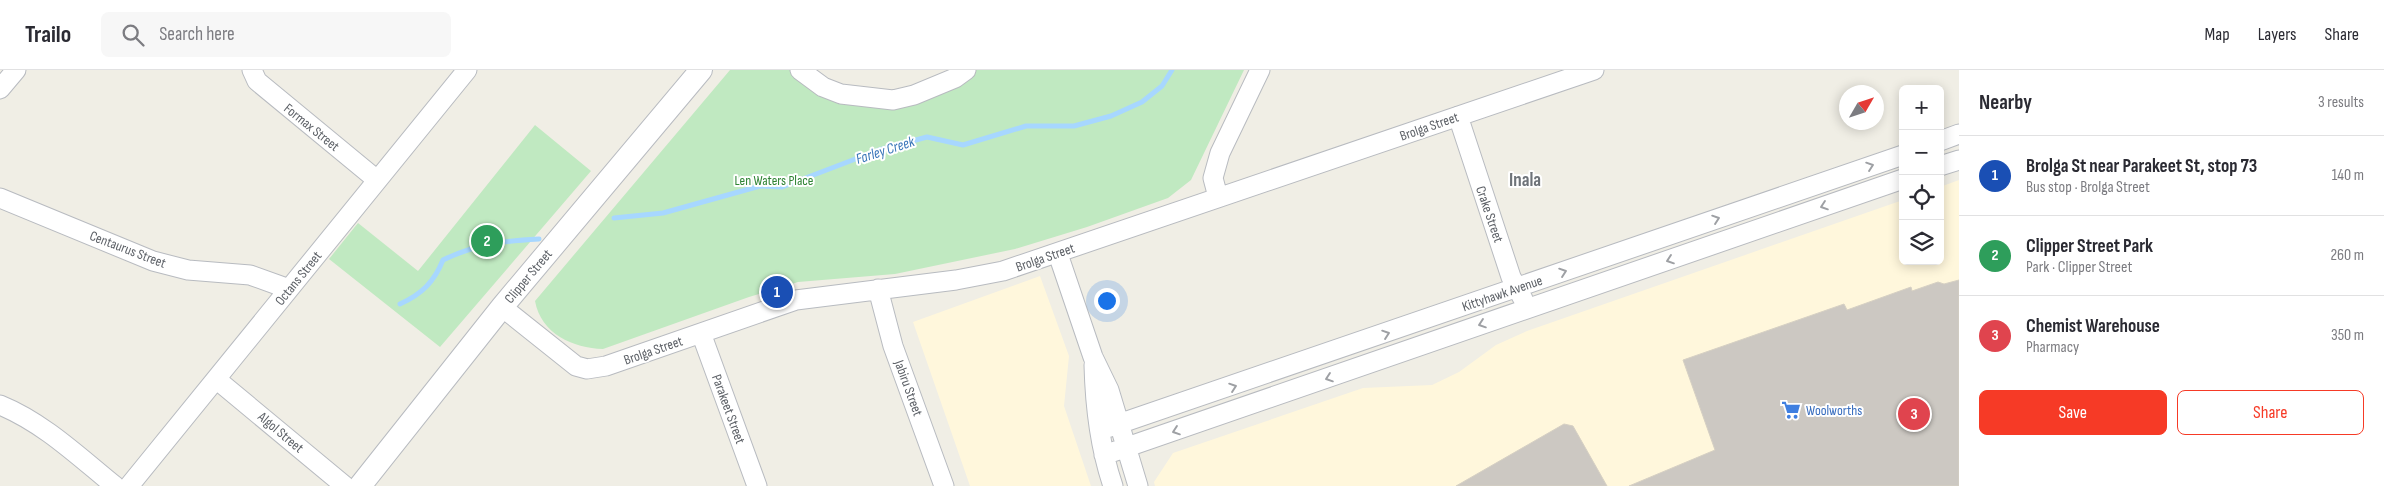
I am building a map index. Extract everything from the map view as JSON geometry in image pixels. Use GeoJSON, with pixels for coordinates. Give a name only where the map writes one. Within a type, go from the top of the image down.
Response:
{"type":"FeatureCollection","features":[{"type":"Feature","properties":{"kind":"street"},"geometry":{"type":"LineString","coordinates":[[0,90],[16,70]]}},
{"type":"Feature","properties":{"kind":"street","name":"Formax Street"},"geometry":{"type":"LineString","coordinates":[[252,70],[257,81],[377,180]]}},
{"type":"Feature","properties":{"kind":"street","name":"Octans Street"},"geometry":{"type":"LineString","coordinates":[[129,486],[467,70]]}},
{"type":"Feature","properties":{"kind":"street","name":"Clipper Street"},"geometry":{"type":"LineString","coordinates":[[360,486],[502,308],[701,70]]}},
{"type":"Feature","properties":{"kind":"street"},"geometry":{"type":"LineString","coordinates":[[800,70],[823,88],[841,94],[892,100],[914,95],[955,78],[966,70]]}},
{"type":"Feature","properties":{"kind":"street"},"geometry":{"type":"LineString","coordinates":[[1218,197],[1214,178],[1220,153],[1260,70]]}},
{"type":"Feature","properties":{"kind":"street","name":"Brolga Street"},"geometry":{"type":"LineString","coordinates":[[502,308],[566,360],[587,369],[606,366],[796,300],[956,280],[1003,271],[1058,254],[1218,197],[1594,70]]}},
{"type":"Feature","properties":{"kind":"street","name":"Crake Street"},"geometry":{"type":"LineString","coordinates":[[1458,116],[1516,288],[1528,308]]}},
{"type":"Feature","properties":{"kind":"street"},"geometry":{"type":"LineString","coordinates":[[1944,140],[1959,134]]}},
{"type":"Feature","properties":{"kind":"street","name":"Kittyhawk Avenue"},"geometry":{"type":"LineString","coordinates":[[1101,430],[1899,156]]}},
{"type":"Feature","properties":{"kind":"street"},"geometry":{"type":"LineString","coordinates":[[1944,165],[1959,160]]}},
{"type":"Feature","properties":{"kind":"street","name":"Kittyhawk Avenue"},"geometry":{"type":"LineString","coordinates":[[1104,455],[1126,449],[1899,179]]}},
{"type":"Feature","properties":{"kind":"street","name":"Centaurus Street"},"geometry":{"type":"LineString","coordinates":[[0,198],[152,261],[188,270],[250,275],[289,289]]}},
{"type":"Feature","properties":{"kind":"street"},"geometry":{"type":"LineString","coordinates":[[1058,254],[1093,356],[1108,390],[1138,486]]}},
{"type":"Feature","properties":{"kind":"street","name":"Jabiru Street"},"geometry":{"type":"LineString","coordinates":[[878,289],[893,346],[944,486]]}},
{"type":"Feature","properties":{"kind":"street","name":"Parakeet Street"},"geometry":{"type":"LineString","coordinates":[[701,332],[757,486]]}},
{"type":"Feature","properties":{"kind":"street"},"geometry":{"type":"LineString","coordinates":[[1093,356],[1095,394],[1104,455],[1113,486]]}},
{"type":"Feature","properties":{"kind":"street","name":"Algol Street"},"geometry":{"type":"LineString","coordinates":[[216,379],[345,486]]}},
{"type":"Feature","properties":{"kind":"street"},"geometry":{"type":"LineString","coordinates":[[0,405],[19,413],[47,431],[115,486]]}},
{"type":"Feature","properties":{"kind":"shaded area"},"geometry":{"type":"Polygon","coordinates":[[[1959,180],[1959,486],[1155,486],[1154,482],[1173,453],[1363,388],[1432,385],[1459,372],[1496,345],[1527,331],[1899,201],[1899,265],[1944,265],[1944,186],[1959,180]]]}},
{"type":"Feature","properties":{"kind":"shaded area"},"geometry":{"type":"Polygon","coordinates":[[[1040,276],[1069,356],[1064,406],[1091,486],[970,486],[913,322],[1040,276]]]}},
{"type":"Feature","properties":{"kind":"green space","name":"Len Waters Place"},"geometry":{"type":"Polygon","coordinates":[[[730,70],[800,70],[823,87],[893,100],[966,70],[1244,70],[1191,180],[1168,198],[1087,227],[1015,249],[895,274],[798,282],[749,297],[603,349],[581,346],[560,337],[544,322],[538,312],[535,301],[730,70]]]}},
{"type":"Feature","properties":{"kind":"green space"},"geometry":{"type":"Polygon","coordinates":[[[535,125],[591,171],[440,347],[329,259],[358,223],[418,271],[535,125]]]}},
{"type":"Feature","properties":{"kind":"building"},"geometry":{"type":"Polygon","coordinates":[[[1959,280],[1959,486],[1629,486],[1715,450],[1683,360],[1844,304],[1847,310],[1911,287],[1912,291],[1938,282],[1944,284],[1959,280]]]}},
{"type":"Feature","properties":{"kind":"building"},"geometry":{"type":"Polygon","coordinates":[[[1564,424],[1573,426],[1607,486],[1456,486],[1564,424]]]}},
{"type":"Feature","properties":{"kind":"waterway","name":"Farley Creek"},"geometry":{"type":"LineString","coordinates":[[614,218],[663,213],[760,186],[782,187],[879,150],[927,137],[963,145],[1026,126],[1074,126],[1111,116],[1142,102],[1162,86],[1172,70]]}},
{"type":"Feature","properties":{"kind":"waterway","name":"Farley Creek"},"geometry":{"type":"LineString","coordinates":[[400,304],[415,296],[431,281],[443,260],[467,250],[490,244],[539,239]]}},
{"type":"Feature","properties":{"kind":"place","name":"Clipper Street Park"},"geometry":{"type":"Point","coordinates":[487,241]}},
{"type":"Feature","properties":{"kind":"place","name":"Brolga St near Parakeet St, stop 73"},"geometry":{"type":"Point","coordinates":[777,292]}},
{"type":"Feature","properties":{"kind":"place","name":"Woolworths"},"geometry":{"type":"Point","coordinates":[1791,410]}},
{"type":"Feature","properties":{"kind":"place","name":"Chemist Warehouse"},"geometry":{"type":"Point","coordinates":[1914,414]}},
{"type":"Feature","properties":{"kind":"district","name":"Inala"},"geometry":{"type":"Point","coordinates":[1525,179]}}]}
